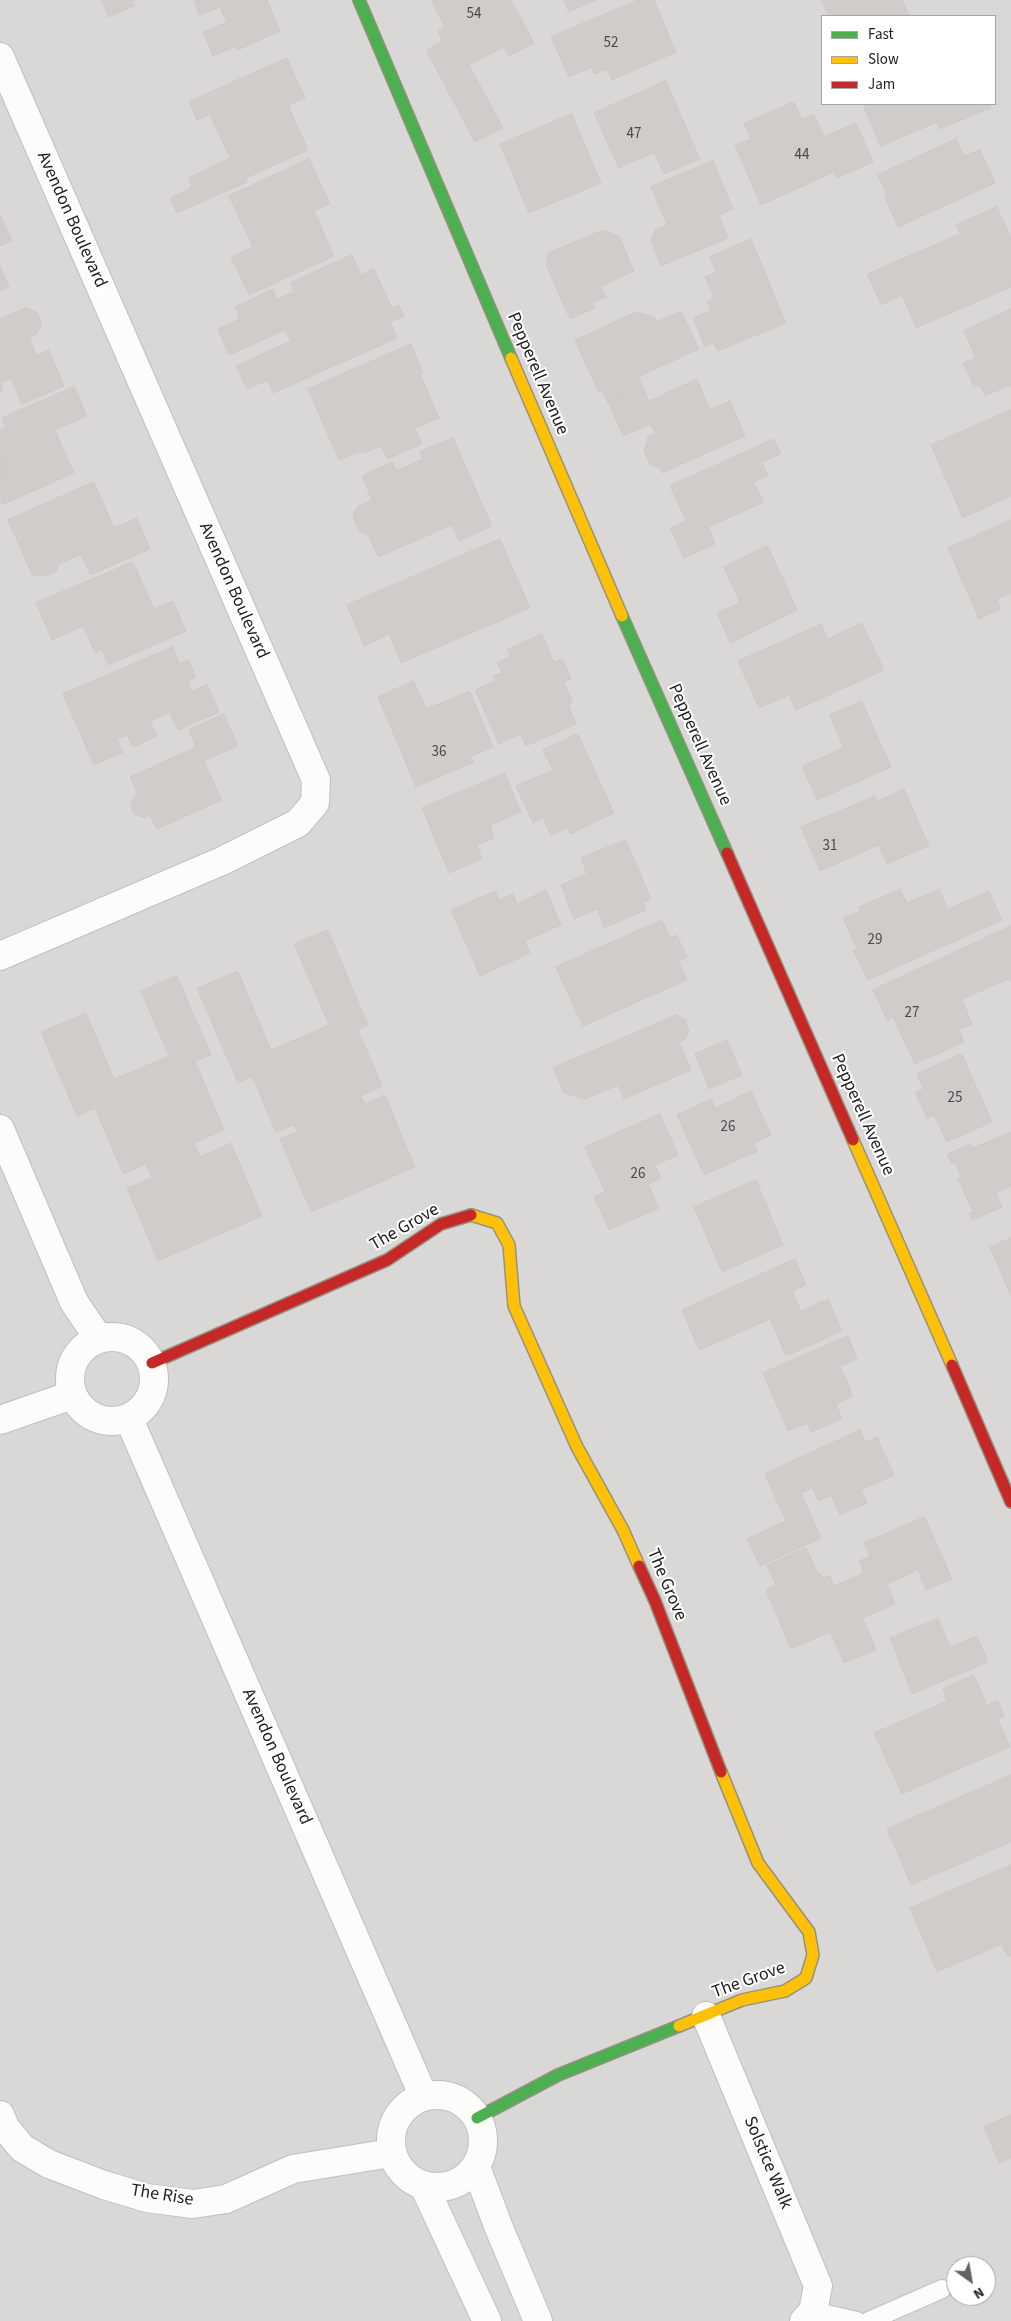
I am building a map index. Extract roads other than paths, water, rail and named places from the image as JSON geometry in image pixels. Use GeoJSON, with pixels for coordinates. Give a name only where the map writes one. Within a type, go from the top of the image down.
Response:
{"type":"FeatureCollection","features":[{"type":"Feature","properties":{"kind":"street","name":"Pepperell Avenue"},"geometry":{"type":"LineString","coordinates":[[359,0],[586,534],[936,1325],[1011,1502]]}},
{"type":"Feature","properties":{"kind":"street","name":"Avendon Boulevard"},"geometry":{"type":"LineString","coordinates":[[0,57],[316,780],[315,803],[298,823],[222,861],[0,956]]}},
{"type":"Feature","properties":{"kind":"street"},"geometry":{"type":"LineString","coordinates":[[0,1129],[74,1302],[99,1339]]}},
{"type":"Feature","properties":{"kind":"street","name":"The Grove"},"geometry":{"type":"LineString","coordinates":[[152,1363],[388,1260],[441,1224],[472,1214],[496,1223],[509,1245],[514,1306],[577,1447],[623,1530],[655,1601],[690,1696],[758,1863],[809,1932],[812,1955],[806,1978],[784,1991],[742,2000],[558,2075],[477,2118]]}},
{"type":"Feature","properties":{"kind":"street"},"geometry":{"type":"LineString","coordinates":[[113,1337],[128,1340],[141,1347],[152,1363],[155,1378],[153,1393],[146,1406],[129,1419],[114,1422],[99,1421],[86,1414],[72,1395],[69,1380],[72,1366],[79,1352],[90,1342],[99,1339],[113,1337]]}},
{"type":"Feature","properties":{"kind":"street"},"geometry":{"type":"LineString","coordinates":[[0,1420],[72,1395]]}},
{"type":"Feature","properties":{"kind":"street","name":"Avendon Boulevard"},"geometry":{"type":"LineString","coordinates":[[129,1419],[423,2095]]}},
{"type":"Feature","properties":{"kind":"street","name":"Solstice Walk"},"geometry":{"type":"LineString","coordinates":[[706,2016],[818,2286],[809,2316]]}},
{"type":"Feature","properties":{"kind":"street"},"geometry":{"type":"LineString","coordinates":[[439,2094],[455,2098],[469,2106],[477,2118],[483,2133],[483,2149],[476,2167],[464,2178],[450,2186],[424,2186],[409,2179],[398,2167],[391,2153],[390,2136],[394,2121],[403,2107],[423,2095],[439,2094]]}},
{"type":"Feature","properties":{"kind":"street","name":"The Rise"},"geometry":{"type":"LineString","coordinates":[[2,2124],[22,2148],[49,2164],[147,2198],[193,2204],[226,2199],[294,2169],[391,2153]]}},
{"type":"Feature","properties":{"kind":"street"},"geometry":{"type":"LineString","coordinates":[[476,2167],[538,2321]]}},
{"type":"Feature","properties":{"kind":"street"},"geometry":{"type":"LineString","coordinates":[[424,2186],[488,2321]]}},
{"type":"Feature","properties":{"kind":"lane"},"geometry":{"type":"LineString","coordinates":[[869,2321],[942,2289]]}},
{"type":"Feature","properties":{"kind":"lane","name":"Solstice Walk"},"geometry":{"type":"LineString","coordinates":[[809,2316],[857,2321]]}}]}
